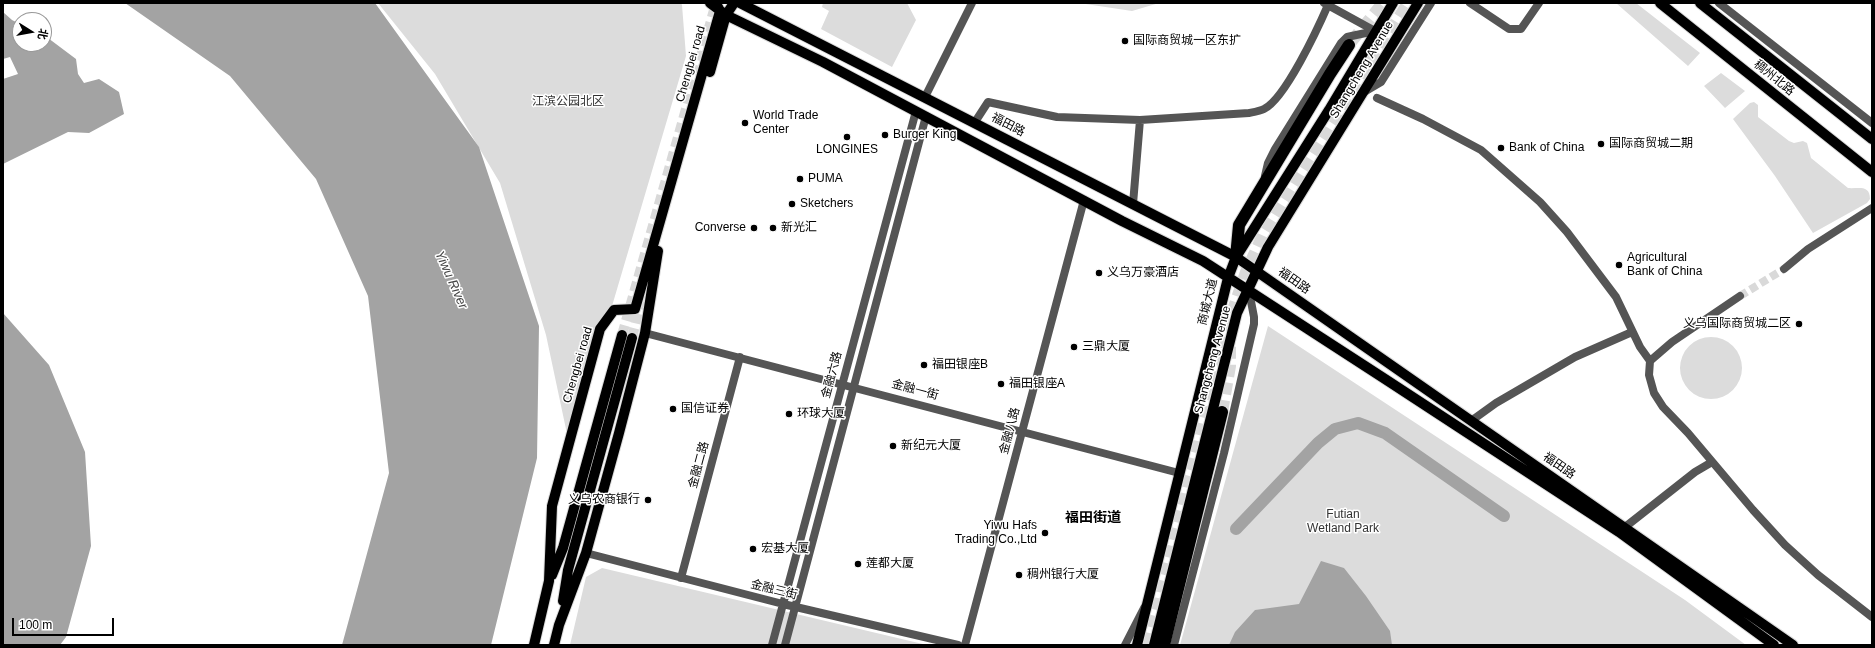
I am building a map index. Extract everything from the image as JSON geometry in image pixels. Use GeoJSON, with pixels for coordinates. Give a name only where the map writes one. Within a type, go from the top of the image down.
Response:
{"type":"FeatureCollection","features":[{"type":"Feature","properties":{"kind":"highway"},"geometry":{"type":"LineString","coordinates":[[1236,257],[1239,225],[1349,45]]}},
{"type":"Feature","properties":{"kind":"highway"},"geometry":{"type":"LineString","coordinates":[[1164,645],[1222,412]]}},
{"type":"Feature","properties":{"kind":"main road","name":"福田路"},"geometry":{"type":"LineString","coordinates":[[710,3],[1203,261],[1622,530],[1793,645]]}},
{"type":"Feature","properties":{"kind":"main road","name":"Chengbei road"},"geometry":{"type":"LineString","coordinates":[[534,645],[549,581],[552,506],[600,329],[614,310],[636,309],[721,10],[734,3]]}},
{"type":"Feature","properties":{"kind":"main road","name":"福田路"},"geometry":{"type":"LineString","coordinates":[[740,3],[1236,257],[1471,421],[1622,530],[1774,645]]}},
{"type":"Feature","properties":{"kind":"main road","name":"商城大道"},"geometry":{"type":"LineString","coordinates":[[1136,645],[1228,278],[1236,257],[1329,110],[1393,3]]}},
{"type":"Feature","properties":{"kind":"main road","name":"Shangcheng Avenue"},"geometry":{"type":"LineString","coordinates":[[1154,645],[1237,313],[1268,247],[1418,3]]}},
{"type":"Feature","properties":{"kind":"main road","name":"稠州北路"},"geometry":{"type":"LineString","coordinates":[[1660,3],[1872,172]]}},
{"type":"Feature","properties":{"kind":"main road","name":"稠州北路"},"geometry":{"type":"LineString","coordinates":[[1700,3],[1872,139]]}},
{"type":"Feature","properties":{"kind":"main road","name":"Chengbei road"},"geometry":{"type":"LineString","coordinates":[[554,645],[586,553],[645,333],[656,261],[721,10]]}},
{"type":"Feature","properties":{"kind":"main road"},"geometry":{"type":"LineString","coordinates":[[549,581],[563,548],[627,336],[568,570],[558,630]]}},
{"type":"Feature","properties":{"kind":"street"},"geometry":{"type":"LineString","coordinates":[[925,97],[972,3]]}},
{"type":"Feature","properties":{"kind":"street"},"geometry":{"type":"LineString","coordinates":[[1364,93],[1380,82],[1431,3]]}},
{"type":"Feature","properties":{"kind":"street"},"geometry":{"type":"LineString","coordinates":[[1470,3],[1509,29],[1521,29],[1539,3]]}},
{"type":"Feature","properties":{"kind":"street"},"geometry":{"type":"LineString","coordinates":[[1719,3],[1872,123]]}},
{"type":"Feature","properties":{"kind":"street"},"geometry":{"type":"LineString","coordinates":[[975,122],[988,102],[1057,117],[1140,120],[1249,113],[1264,109],[1287,84],[1313,38],[1326,4],[1375,31]]}},
{"type":"Feature","properties":{"kind":"street"},"geometry":{"type":"LineString","coordinates":[[1262,188],[1268,163],[1275,149],[1341,42],[1346,37],[1375,31]]}},
{"type":"Feature","properties":{"kind":"street"},"geometry":{"type":"LineString","coordinates":[[1378,98],[1423,119],[1481,150],[1540,202],[1567,232],[1616,297],[1632,332],[1650,361],[1649,375],[1654,393],[1663,407],[1688,433],[1785,545],[1818,575],[1872,617]]}},
{"type":"Feature","properties":{"kind":"street","name":"金融六路"},"geometry":{"type":"LineString","coordinates":[[772,645],[916,111]]}},
{"type":"Feature","properties":{"kind":"street","name":"金融六路"},"geometry":{"type":"LineString","coordinates":[[785,645],[926,116]]}},
{"type":"Feature","properties":{"kind":"street"},"geometry":{"type":"LineString","coordinates":[[1133,204],[1140,120]]}},
{"type":"Feature","properties":{"kind":"street","name":"金融八路"},"geometry":{"type":"LineString","coordinates":[[965,645],[1084,200]]}},
{"type":"Feature","properties":{"kind":"street"},"geometry":{"type":"LineString","coordinates":[[1784,269],[1808,249],[1872,208]]}},
{"type":"Feature","properties":{"kind":"street"},"geometry":{"type":"LineString","coordinates":[[1174,645],[1224,453],[1254,324],[1254,317],[1248,291]]}},
{"type":"Feature","properties":{"kind":"street"},"geometry":{"type":"LineString","coordinates":[[1650,361],[1672,342],[1740,296]]}},
{"type":"Feature","properties":{"kind":"street"},"geometry":{"type":"LineString","coordinates":[[1471,421],[1496,403],[1575,357],[1632,332]]}},
{"type":"Feature","properties":{"kind":"street","name":"金融一街"},"geometry":{"type":"LineString","coordinates":[[645,333],[842,383],[1179,473]]}},
{"type":"Feature","properties":{"kind":"street","name":"金融二路"},"geometry":{"type":"LineString","coordinates":[[681,578],[740,357]]}},
{"type":"Feature","properties":{"kind":"street"},"geometry":{"type":"LineString","coordinates":[[1622,530],[1696,472],[1712,462]]}},
{"type":"Feature","properties":{"kind":"street","name":"金融三街"},"geometry":{"type":"LineString","coordinates":[[586,553],[795,607],[958,645]]}},
{"type":"Feature","properties":{"kind":"street"},"geometry":{"type":"LineString","coordinates":[[1124,645],[1147,604]]}},
{"type":"Feature","properties":{"kind":"green space","name":"江滨公园北区"},"geometry":{"type":"Polygon","coordinates":[[[378,3],[681,3],[682,5],[686,56],[570,448],[546,335],[500,183],[435,74],[378,3]]]}},
{"type":"Feature","properties":{"kind":"green space"},"geometry":{"type":"Polygon","coordinates":[[[823,3],[907,3],[916,20],[892,67],[821,29],[829,11],[822,7],[823,3]]]}},
{"type":"Feature","properties":{"kind":"green space"},"geometry":{"type":"Polygon","coordinates":[[[1079,3],[1159,3],[1132,11],[1079,3]]]}},
{"type":"Feature","properties":{"kind":"green space"},"geometry":{"type":"Polygon","coordinates":[[[1616,3],[1636,3],[1700,53],[1688,66],[1616,3]]]}},
{"type":"Feature","properties":{"kind":"green space"},"geometry":{"type":"Polygon","coordinates":[[[1721,73],[1745,91],[1725,108],[1704,86],[1721,73]]]}},
{"type":"Feature","properties":{"kind":"green space"},"geometry":{"type":"Polygon","coordinates":[[[1754,102],[1758,105],[1758,117],[1789,141],[1794,143],[1803,141],[1807,143],[1811,158],[1848,188],[1866,189],[1870,199],[1867,203],[1813,233],[1775,176],[1733,119],[1750,103],[1754,102]]]}},
{"type":"Feature","properties":{"kind":"green space","name":"Futian Wetland Park"},"geometry":{"type":"Polygon","coordinates":[[[1268,326],[1685,600],[1746,645],[1180,645],[1268,326]]]}},
{"type":"Feature","properties":{"kind":"green space"},"geometry":{"type":"Polygon","coordinates":[[[1705,337],[1717,337],[1733,346],[1740,356],[1742,368],[1740,380],[1733,390],[1717,399],[1705,399],[1694,394],[1685,385],[1680,374],[1680,362],[1685,351],[1694,342],[1705,337]]]}},
{"type":"Feature","properties":{"kind":"green space"},"geometry":{"type":"Polygon","coordinates":[[[602,568],[927,645],[570,645],[586,577],[602,568]]]}},
{"type":"Feature","properties":{"kind":"water","name":"Yiwu River"},"geometry":{"type":"Polygon","coordinates":[[[125,3],[375,3],[479,147],[539,326],[537,458],[491,645],[342,645],[389,473],[368,296],[316,179],[230,76],[125,3]]]}},
{"type":"Feature","properties":{"kind":"water"},"geometry":{"type":"Polygon","coordinates":[[[3,12],[12,20],[12,52],[52,52],[52,41],[76,59],[78,74],[84,83],[99,79],[119,92],[124,114],[89,133],[68,132],[3,164],[3,79],[18,74],[10,57],[3,59],[3,12]]]}},
{"type":"Feature","properties":{"kind":"water"},"geometry":{"type":"Polygon","coordinates":[[[3,313],[49,365],[85,452],[91,546],[66,637],[60,645],[3,645],[3,313]]]}},
{"type":"Feature","properties":{"kind":"water"},"geometry":{"type":"Polygon","coordinates":[[[1321,561],[1344,568],[1366,596],[1390,631],[1392,645],[1229,645],[1235,632],[1255,610],[1299,604],[1321,561]]]}},
{"type":"Feature","properties":{"kind":"waterway"},"geometry":{"type":"LineString","coordinates":[[1236,529],[1318,443],[1335,429],[1358,423],[1385,433],[1504,516]]}},
{"type":"Feature","properties":{"kind":"tunnel"},"geometry":{"type":"LineString","coordinates":[[622,335],[716,3]]}},
{"type":"Feature","properties":{"kind":"tunnel"},"geometry":{"type":"LineString","coordinates":[[1351,42],[1383,3]]}},
{"type":"Feature","properties":{"kind":"tunnel"},"geometry":{"type":"LineString","coordinates":[[1148,645],[1224,336],[1246,272],[1264,233],[1408,3]]}},
{"type":"Feature","properties":{"kind":"tunnel"},"geometry":{"type":"LineString","coordinates":[[1740,296],[1784,269]]}},
{"type":"Feature","properties":{"kind":"tunnel"},"geometry":{"type":"LineString","coordinates":[[632,338],[641,301]]}},
{"type":"Feature","properties":{"kind":"tunnel"},"geometry":{"type":"LineString","coordinates":[[1222,412],[1230,366],[1230,346]]}},
{"type":"Feature","properties":{"kind":"place","name":"国际商贸城一区东扩"},"geometry":{"type":"Point","coordinates":[1125,41]}},
{"type":"Feature","properties":{"kind":"place","name":"World Trade Center"},"geometry":{"type":"Point","coordinates":[745,123]}},
{"type":"Feature","properties":{"kind":"place","name":"Burger King"},"geometry":{"type":"Point","coordinates":[885,135]}},
{"type":"Feature","properties":{"kind":"place","name":"LONGINES"},"geometry":{"type":"Point","coordinates":[847,137]}},
{"type":"Feature","properties":{"kind":"place","name":"国际商贸城二期"},"geometry":{"type":"Point","coordinates":[1601,144]}},
{"type":"Feature","properties":{"kind":"place","name":"Bank of China"},"geometry":{"type":"Point","coordinates":[1501,148]}},
{"type":"Feature","properties":{"kind":"place","name":"PUMA"},"geometry":{"type":"Point","coordinates":[800,179]}},
{"type":"Feature","properties":{"kind":"place","name":"Sketchers"},"geometry":{"type":"Point","coordinates":[792,204]}},
{"type":"Feature","properties":{"kind":"place","name":"Converse"},"geometry":{"type":"Point","coordinates":[754,228]}},
{"type":"Feature","properties":{"kind":"place","name":"新光汇"},"geometry":{"type":"Point","coordinates":[773,228]}},
{"type":"Feature","properties":{"kind":"place","name":"Agricultural Bank of China"},"geometry":{"type":"Point","coordinates":[1619,265]}},
{"type":"Feature","properties":{"kind":"place","name":"义乌万豪酒店"},"geometry":{"type":"Point","coordinates":[1099,273]}},
{"type":"Feature","properties":{"kind":"place","name":"义乌国际商贸城二区"},"geometry":{"type":"Point","coordinates":[1799,324]}},
{"type":"Feature","properties":{"kind":"place","name":"三鼎大厦"},"geometry":{"type":"Point","coordinates":[1074,347]}},
{"type":"Feature","properties":{"kind":"place","name":"福田银座B"},"geometry":{"type":"Point","coordinates":[924,365]}},
{"type":"Feature","properties":{"kind":"place","name":"福田银座A"},"geometry":{"type":"Point","coordinates":[1001,384]}},
{"type":"Feature","properties":{"kind":"place","name":"国信证券"},"geometry":{"type":"Point","coordinates":[673,409]}},
{"type":"Feature","properties":{"kind":"place","name":"环球大厦"},"geometry":{"type":"Point","coordinates":[789,414]}},
{"type":"Feature","properties":{"kind":"place","name":"新纪元大厦"},"geometry":{"type":"Point","coordinates":[893,446]}},
{"type":"Feature","properties":{"kind":"place","name":"义乌农商银行"},"geometry":{"type":"Point","coordinates":[648,500]}},
{"type":"Feature","properties":{"kind":"place","name":"Yiwu Hafs Trading Co.,Ltd"},"geometry":{"type":"Point","coordinates":[1045,533]}},
{"type":"Feature","properties":{"kind":"place","name":"宏基大厦"},"geometry":{"type":"Point","coordinates":[753,549]}},
{"type":"Feature","properties":{"kind":"place","name":"莲都大厦"},"geometry":{"type":"Point","coordinates":[858,564]}},
{"type":"Feature","properties":{"kind":"place","name":"稠州银行大厦"},"geometry":{"type":"Point","coordinates":[1019,575]}},
{"type":"Feature","properties":{"kind":"district","name":"福田街道"},"geometry":{"type":"Point","coordinates":[1093,518]}}]}
